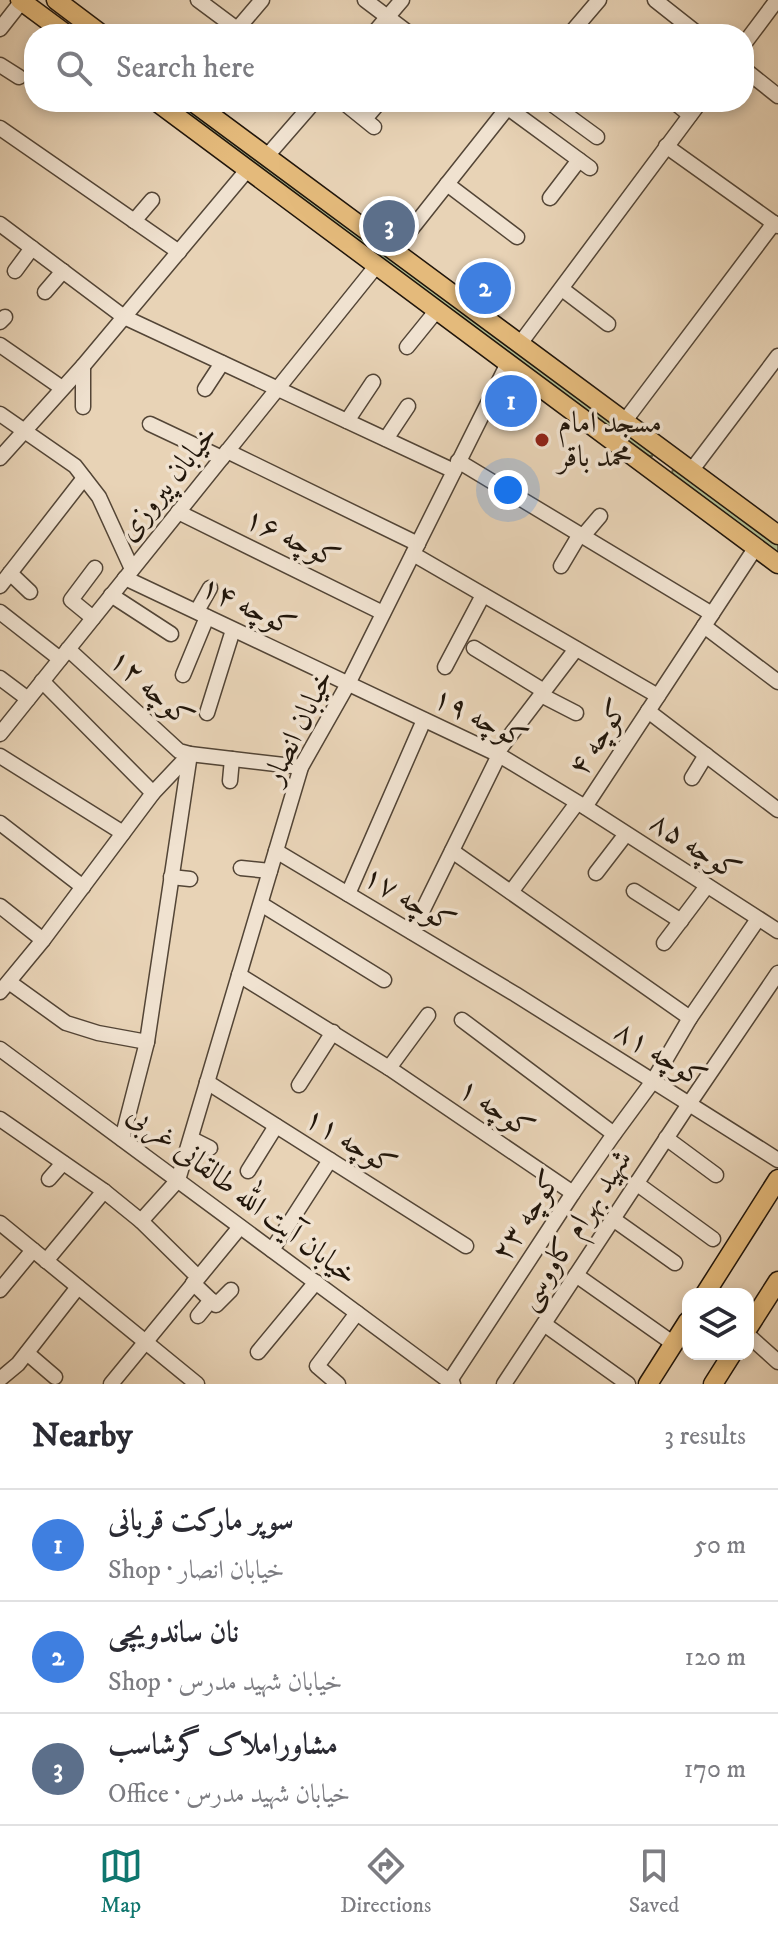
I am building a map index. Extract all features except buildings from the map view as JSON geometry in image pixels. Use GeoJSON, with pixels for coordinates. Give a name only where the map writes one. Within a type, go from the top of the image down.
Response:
{"type":"FeatureCollection","features":[{"type":"Feature","properties":{"kind":"main road"},"geometry":{"type":"LineString","coordinates":[[56,0],[88,24]]}},
{"type":"Feature","properties":{"kind":"main road"},"geometry":{"type":"LineString","coordinates":[[21,1],[52,24]]}},
{"type":"Feature","properties":{"kind":"main road"},"geometry":{"type":"LineString","coordinates":[[171,112],[778,564]]}},
{"type":"Feature","properties":{"kind":"main road"},"geometry":{"type":"LineString","coordinates":[[207,112],[519,345],[776,530]]}},
{"type":"Feature","properties":{"kind":"main road"},"geometry":{"type":"LineString","coordinates":[[709,1288],[778,1179]]}},
{"type":"Feature","properties":{"kind":"main road"},"geometry":{"type":"LineString","coordinates":[[754,1319],[778,1281]]}},
{"type":"Feature","properties":{"kind":"main road"},"geometry":{"type":"LineString","coordinates":[[648,1384],[682,1331]]}},
{"type":"Feature","properties":{"kind":"main road"},"geometry":{"type":"LineString","coordinates":[[713,1384],[728,1360]]}},
{"type":"Feature","properties":{"kind":"street"},"geometry":{"type":"LineString","coordinates":[[198,0],[226,24]]}},
{"type":"Feature","properties":{"kind":"street"},"geometry":{"type":"LineString","coordinates":[[242,24],[262,0]]}},
{"type":"Feature","properties":{"kind":"street"},"geometry":{"type":"LineString","coordinates":[[365,0],[396,24]]}},
{"type":"Feature","properties":{"kind":"street"},"geometry":{"type":"LineString","coordinates":[[381,24],[402,0]]}},
{"type":"Feature","properties":{"kind":"street"},"geometry":{"type":"LineString","coordinates":[[754,31],[777,0]]}},
{"type":"Feature","properties":{"kind":"street"},"geometry":{"type":"LineString","coordinates":[[0,29],[21,1]]}},
{"type":"Feature","properties":{"kind":"street"},"geometry":{"type":"LineString","coordinates":[[578,24],[594,2]]}},
{"type":"Feature","properties":{"kind":"street"},"geometry":{"type":"LineString","coordinates":[[664,5],[686,24]]}},
{"type":"Feature","properties":{"kind":"street"},"geometry":{"type":"LineString","coordinates":[[0,65],[19,77]]}},
{"type":"Feature","properties":{"kind":"street"},"geometry":{"type":"LineString","coordinates":[[754,77],[778,96]]}},
{"type":"Feature","properties":{"kind":"street"},"geometry":{"type":"LineString","coordinates":[[267,156],[305,112]]}},
{"type":"Feature","properties":{"kind":"street"},"geometry":{"type":"LineString","coordinates":[[356,112],[370,123],[374,112]]}},
{"type":"Feature","properties":{"kind":"street"},"geometry":{"type":"LineString","coordinates":[[394,251],[501,112]]}},
{"type":"Feature","properties":{"kind":"street"},"geometry":{"type":"LineString","coordinates":[[517,112],[585,164],[550,198]]}},
{"type":"Feature","properties":{"kind":"street"},"geometry":{"type":"LineString","coordinates":[[563,112],[597,137]]}},
{"type":"Feature","properties":{"kind":"street"},"geometry":{"type":"LineString","coordinates":[[686,112],[690,115]]}},
{"type":"Feature","properties":{"kind":"street"},"geometry":{"type":"LineString","coordinates":[[519,345],[692,112]]}},
{"type":"Feature","properties":{"kind":"street"},"geometry":{"type":"LineString","coordinates":[[0,128],[179,252]]}},
{"type":"Feature","properties":{"kind":"street"},"geometry":{"type":"LineString","coordinates":[[624,422],[776,224],[666,146]]}},
{"type":"Feature","properties":{"kind":"street"},"geometry":{"type":"LineString","coordinates":[[0,458],[83,366],[248,169]]}},
{"type":"Feature","properties":{"kind":"street"},"geometry":{"type":"LineString","coordinates":[[447,184],[517,237]]}},
{"type":"Feature","properties":{"kind":"street"},"geometry":{"type":"LineString","coordinates":[[134,221],[152,200]]}},
{"type":"Feature","properties":{"kind":"street"},"geometry":{"type":"LineString","coordinates":[[0,224],[124,317],[386,439],[456,466],[582,535],[708,620],[778,682]]}},
{"type":"Feature","properties":{"kind":"street"},"geometry":{"type":"LineString","coordinates":[[15,271],[32,248]]}},
{"type":"Feature","properties":{"kind":"street","name":"خیابان پیروزی"},"geometry":{"type":"LineString","coordinates":[[1,730],[377,265]]}},
{"type":"Feature","properties":{"kind":"street"},"geometry":{"type":"LineString","coordinates":[[45,292],[63,271]]}},
{"type":"Feature","properties":{"kind":"street"},"geometry":{"type":"LineString","coordinates":[[562,289],[608,324]]}},
{"type":"Feature","properties":{"kind":"street"},"geometry":{"type":"LineString","coordinates":[[407,347],[437,310]]}},
{"type":"Feature","properties":{"kind":"street"},"geometry":{"type":"LineString","coordinates":[[0,345],[62,388]]}},
{"type":"Feature","properties":{"kind":"street"},"geometry":{"type":"LineString","coordinates":[[205,389],[215,359]]}},
{"type":"Feature","properties":{"kind":"street"},"geometry":{"type":"LineString","coordinates":[[691,471],[775,360]]}},
{"type":"Feature","properties":{"kind":"street","name":"خیابان انصار"},"geometry":{"type":"LineString","coordinates":[[178,1180],[301,767],[348,684],[508,363]]}},
{"type":"Feature","properties":{"kind":"street"},"geometry":{"type":"LineString","coordinates":[[83,366],[83,407]]}},
{"type":"Feature","properties":{"kind":"street"},"geometry":{"type":"LineString","coordinates":[[347,421],[373,382]]}},
{"type":"Feature","properties":{"kind":"street"},"geometry":{"type":"LineString","coordinates":[[386,439],[408,406]]}},
{"type":"Feature","properties":{"kind":"street"},"geometry":{"type":"LineString","coordinates":[[0,414],[75,466],[99,497],[129,573]]}},
{"type":"Feature","properties":{"kind":"street","name":"کوچه ۴"},"geometry":{"type":"LineString","coordinates":[[150,424],[224,454],[415,549],[483,595],[658,696],[581,805],[511,892]]}},
{"type":"Feature","properties":{"kind":"street"},"geometry":{"type":"LineString","coordinates":[[0,586],[84,478]]}},
{"type":"Feature","properties":{"kind":"street","name":"کوچه ۱۶"},"geometry":{"type":"LineString","coordinates":[[178,512],[383,613]]}},
{"type":"Feature","properties":{"kind":"street"},"geometry":{"type":"LineString","coordinates":[[561,566],[582,535],[600,516]]}},
{"type":"Feature","properties":{"kind":"street"},"geometry":{"type":"LineString","coordinates":[[658,696],[756,547]]}},
{"type":"Feature","properties":{"kind":"street"},"geometry":{"type":"LineString","coordinates":[[93,618],[71,600],[95,568]]}},
{"type":"Feature","properties":{"kind":"street"},"geometry":{"type":"LineString","coordinates":[[10,573],[30,592]]}},
{"type":"Feature","properties":{"kind":"street","name":"کوچه ۱۴"},"geometry":{"type":"LineString","coordinates":[[129,573],[233,630],[348,684]]}},
{"type":"Feature","properties":{"kind":"street"},"geometry":{"type":"LineString","coordinates":[[183,675],[210,588]]}},
{"type":"Feature","properties":{"kind":"street"},"geometry":{"type":"LineString","coordinates":[[111,595],[171,634]]}},
{"type":"Feature","properties":{"kind":"street"},"geometry":{"type":"LineString","coordinates":[[445,667],[483,595]]}},
{"type":"Feature","properties":{"kind":"street","name":"کوچه ۱۲"},"geometry":{"type":"LineString","coordinates":[[0,612],[64,654],[179,751],[301,767]]}},
{"type":"Feature","properties":{"kind":"street"},"geometry":{"type":"LineString","coordinates":[[207,713],[233,630]]}},
{"type":"Feature","properties":{"kind":"street"},"geometry":{"type":"LineString","coordinates":[[474,648],[576,713]]}},
{"type":"Feature","properties":{"kind":"street"},"geometry":{"type":"LineString","coordinates":[[412,932],[497,755],[576,649]]}},
{"type":"Feature","properties":{"kind":"street"},"geometry":{"type":"LineString","coordinates":[[0,678],[28,699]]}},
{"type":"Feature","properties":{"kind":"street"},"geometry":{"type":"LineString","coordinates":[[42,681],[153,793]]}},
{"type":"Feature","properties":{"kind":"street","name":"کوچه ۱۹"},"geometry":{"type":"LineString","coordinates":[[348,684],[497,755],[581,805]]}},
{"type":"Feature","properties":{"kind":"street"},"geometry":{"type":"LineString","coordinates":[[648,711],[778,810]]}},
{"type":"Feature","properties":{"kind":"street"},"geometry":{"type":"LineString","coordinates":[[348,894],[424,720]]}},
{"type":"Feature","properties":{"kind":"street"},"geometry":{"type":"LineString","coordinates":[[147,1042],[98,1033],[66,1023],[4,985],[43,940],[153,793],[190,754]]}},
{"type":"Feature","properties":{"kind":"street"},"geometry":{"type":"LineString","coordinates":[[122,1139],[147,1042],[171,877],[181,856],[188,805],[190,754]]}},
{"type":"Feature","properties":{"kind":"street"},"geometry":{"type":"LineString","coordinates":[[692,778],[706,755]]}},
{"type":"Feature","properties":{"kind":"street"},"geometry":{"type":"LineString","coordinates":[[0,756],[123,833]]}},
{"type":"Feature","properties":{"kind":"street"},"geometry":{"type":"LineString","coordinates":[[230,781],[232,759]]}},
{"type":"Feature","properties":{"kind":"street","name":"کوچه ۸۵"},"geometry":{"type":"LineString","coordinates":[[581,805],[778,931]]}},
{"type":"Feature","properties":{"kind":"street"},"geometry":{"type":"LineString","coordinates":[[0,823],[83,887]]}},
{"type":"Feature","properties":{"kind":"street"},"geometry":{"type":"LineString","coordinates":[[596,873],[626,834]]}},
{"type":"Feature","properties":{"kind":"street","name":"کوچه ۱۷"},"geometry":{"type":"LineString","coordinates":[[276,851],[515,994]]}},
{"type":"Feature","properties":{"kind":"street"},"geometry":{"type":"LineString","coordinates":[[452,851],[690,1018]]}},
{"type":"Feature","properties":{"kind":"street"},"geometry":{"type":"LineString","coordinates":[[241,868],[270,871]]}},
{"type":"Feature","properties":{"kind":"street"},"geometry":{"type":"LineString","coordinates":[[171,877],[190,879]]}},
{"type":"Feature","properties":{"kind":"street"},"geometry":{"type":"LineString","coordinates":[[664,943],[707,886]]}},
{"type":"Feature","properties":{"kind":"street"},"geometry":{"type":"LineString","coordinates":[[634,891],[681,921]]}},
{"type":"Feature","properties":{"kind":"street"},"geometry":{"type":"LineString","coordinates":[[261,904],[384,980]]}},
{"type":"Feature","properties":{"kind":"street"},"geometry":{"type":"LineString","coordinates":[[0,906],[43,940]]}},
{"type":"Feature","properties":{"kind":"street","name":"کوچه ۲۳"},"geometry":{"type":"LineString","coordinates":[[442,1381],[653,1081],[690,1018],[758,919]]}},
{"type":"Feature","properties":{"kind":"street"},"geometry":{"type":"LineString","coordinates":[[689,1104],[778,973]]}},
{"type":"Feature","properties":{"kind":"street","name":"کوچه ۱"},"geometry":{"type":"LineString","coordinates":[[239,975],[389,1068],[573,1193]]}},
{"type":"Feature","properties":{"kind":"street","name":"کوچه ۸۱"},"geometry":{"type":"LineString","coordinates":[[515,994],[778,1160]]}},
{"type":"Feature","properties":{"kind":"street"},"geometry":{"type":"LineString","coordinates":[[389,1068],[428,1015]]}},
{"type":"Feature","properties":{"kind":"street"},"geometry":{"type":"LineString","coordinates":[[462,1020],[614,1134]]}},
{"type":"Feature","properties":{"kind":"street"},"geometry":{"type":"LineString","coordinates":[[299,1085],[333,1032]]}},
{"type":"Feature","properties":{"kind":"street","name":"خیابان آیت الله طالقانی غربی"},"geometry":{"type":"LineString","coordinates":[[2,1054],[316,1282],[442,1381]]}},
{"type":"Feature","properties":{"kind":"street","name":"کوچه ۱۱"},"geometry":{"type":"LineString","coordinates":[[207,1082],[466,1246]]}},
{"type":"Feature","properties":{"kind":"street","name":"شهید بهرام کاووسی"},"geometry":{"type":"LineString","coordinates":[[504,1384],[689,1104]]}},
{"type":"Feature","properties":{"kind":"street"},"geometry":{"type":"LineString","coordinates":[[0,1119],[104,1191],[141,1221],[213,1302]]}},
{"type":"Feature","properties":{"kind":"street"},"geometry":{"type":"LineString","coordinates":[[248,1171],[276,1126]]}},
{"type":"Feature","properties":{"kind":"street"},"geometry":{"type":"LineString","coordinates":[[666,1138],[716,1175]]}},
{"type":"Feature","properties":{"kind":"street"},"geometry":{"type":"LineString","coordinates":[[192,1139],[210,1148]]}},
{"type":"Feature","properties":{"kind":"street"},"geometry":{"type":"LineString","coordinates":[[272,1250],[330,1160]]}},
{"type":"Feature","properties":{"kind":"street"},"geometry":{"type":"LineString","coordinates":[[49,1179],[63,1163]]}},
{"type":"Feature","properties":{"kind":"street"},"geometry":{"type":"LineString","coordinates":[[141,1221],[178,1180]]}},
{"type":"Feature","properties":{"kind":"street"},"geometry":{"type":"LineString","coordinates":[[636,1183],[713,1239]]}},
{"type":"Feature","properties":{"kind":"street"},"geometry":{"type":"LineString","coordinates":[[46,1261],[104,1191]]}},
{"type":"Feature","properties":{"kind":"street"},"geometry":{"type":"LineString","coordinates":[[613,1219],[675,1263]]}},
{"type":"Feature","properties":{"kind":"street"},"geometry":{"type":"LineString","coordinates":[[0,1223],[197,1384]]}},
{"type":"Feature","properties":{"kind":"street"},"geometry":{"type":"LineString","coordinates":[[111,1384],[240,1227]]}},
{"type":"Feature","properties":{"kind":"street"},"geometry":{"type":"LineString","coordinates":[[0,1290],[33,1250]]}},
{"type":"Feature","properties":{"kind":"street"},"geometry":{"type":"LineString","coordinates":[[576,1275],[674,1344]]}},
{"type":"Feature","properties":{"kind":"street"},"geometry":{"type":"LineString","coordinates":[[258,1352],[316,1282]]}},
{"type":"Feature","properties":{"kind":"street"},"geometry":{"type":"LineString","coordinates":[[1,1375],[18,1364],[78,1287]]}},
{"type":"Feature","properties":{"kind":"street"},"geometry":{"type":"LineString","coordinates":[[198,1316],[231,1290]]}},
{"type":"Feature","properties":{"kind":"street"},"geometry":{"type":"LineString","coordinates":[[338,1384],[317,1366],[357,1313]]}},
{"type":"Feature","properties":{"kind":"street"},"geometry":{"type":"LineString","coordinates":[[544,1324],[628,1384]]}},
{"type":"Feature","properties":{"kind":"street"},"geometry":{"type":"LineString","coordinates":[[754,1340],[778,1362]]}},
{"type":"Feature","properties":{"kind":"street"},"geometry":{"type":"LineString","coordinates":[[27,1353],[55,1377]]}},
{"type":"Feature","properties":{"kind":"green space"},"geometry":{"type":"Polygon","coordinates":[[[183,112],[194,112],[653,452],[649,456],[183,112]]]}},
{"type":"Feature","properties":{"kind":"green space"},"geometry":{"type":"Polygon","coordinates":[[[673,469],[778,544],[778,553],[674,475],[673,469]]]}},
{"type":"Feature","properties":{"kind":"place","name":"مشاوراملاک گرشاسب"},"geometry":{"type":"Point","coordinates":[389,226]}},
{"type":"Feature","properties":{"kind":"place","name":"نان ساندویچی"},"geometry":{"type":"Point","coordinates":[485,288]}},
{"type":"Feature","properties":{"kind":"place","name":"سوپر مارکت قربانی"},"geometry":{"type":"Point","coordinates":[511,401]}},
{"type":"Feature","properties":{"kind":"place","name":"مسجد امام محمد باقر"},"geometry":{"type":"Point","coordinates":[542,440]}}]}
